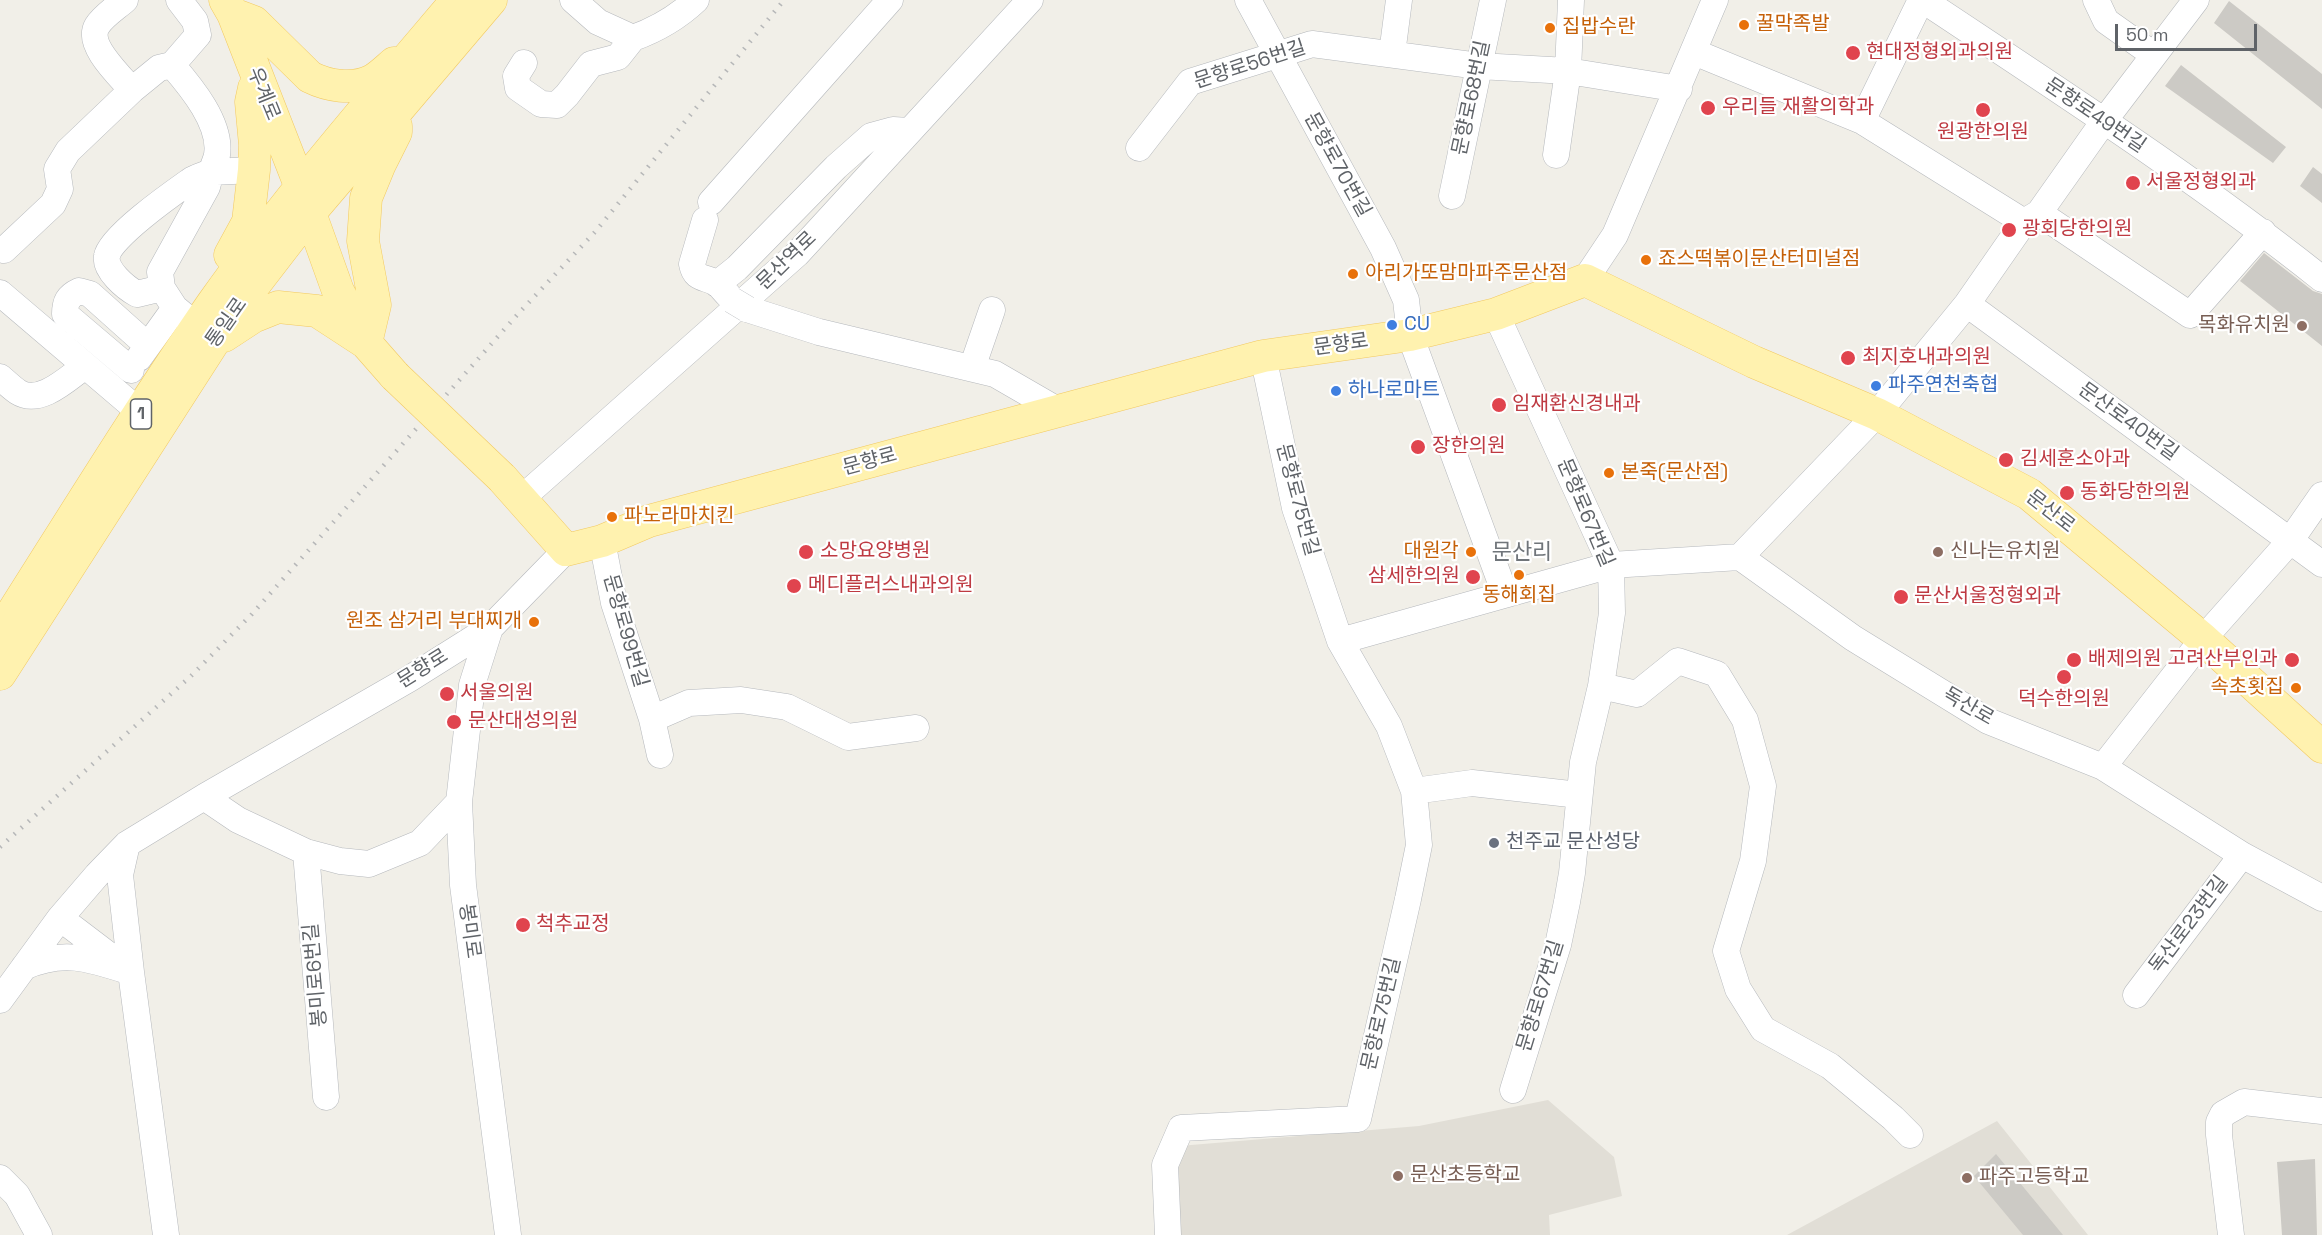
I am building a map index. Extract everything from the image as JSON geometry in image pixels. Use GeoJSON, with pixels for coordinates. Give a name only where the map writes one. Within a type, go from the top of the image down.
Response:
{"type":"FeatureCollection","features":[{"type":"Feature","properties":{"kind":"main road","name":"통일로"},"geometry":{"type":"LineString","coordinates":[[0,632],[130,404],[192,314],[252,288],[305,201],[410,54],[457,0]]}},
{"type":"Feature","properties":{"kind":"main road","name":"통일로"},"geometry":{"type":"LineString","coordinates":[[305,201],[396,111],[491,0]]}},
{"type":"Feature","properties":{"kind":"main road"},"geometry":{"type":"LineString","coordinates":[[229,7],[254,22],[310,77],[322,83],[346,87],[370,81],[396,61],[410,54]]}},
{"type":"Feature","properties":{"kind":"main road","name":"우계로"},"geometry":{"type":"LineString","coordinates":[[229,7],[305,201]]}},
{"type":"Feature","properties":{"kind":"main road"},"geometry":{"type":"LineString","coordinates":[[192,314],[216,283],[248,222],[255,145],[251,102],[257,79]]}},
{"type":"Feature","properties":{"kind":"main road"},"geometry":{"type":"LineString","coordinates":[[366,343],[375,305],[363,241],[363,218],[371,183],[396,132],[396,111]]}},
{"type":"Feature","properties":{"kind":"main road"},"geometry":{"type":"LineString","coordinates":[[305,201],[338,291],[366,343],[395,376],[512,488],[566,550]]}},
{"type":"Feature","properties":{"kind":"main road","name":"문향로"},"geometry":{"type":"LineString","coordinates":[[566,550],[602,541],[649,521],[1263,356],[1410,335],[1496,314],[1585,280]]}},
{"type":"Feature","properties":{"kind":"main road","name":"문산로"},"geometry":{"type":"LineString","coordinates":[[1585,280],[1754,362],[1877,414],[2029,494],[2203,639],[2322,747]]}},
{"type":"Feature","properties":{"kind":"main road"},"geometry":{"type":"LineString","coordinates":[[192,314],[253,317],[278,307],[317,311],[366,343]]}},
{"type":"Feature","properties":{"kind":"main road","name":"통일로"},"geometry":{"type":"LineString","coordinates":[[0,674],[192,314]]}},
{"type":"Feature","properties":{"kind":"street"},"geometry":{"type":"LineString","coordinates":[[125,0],[98,23],[94,33],[95,42],[107,61],[132,90]]}},
{"type":"Feature","properties":{"kind":"street"},"geometry":{"type":"LineString","coordinates":[[4,250],[53,204],[60,189],[57,169],[68,151],[132,90],[159,68],[172,65],[198,36],[195,21],[179,0]]}},
{"type":"Feature","properties":{"kind":"street"},"geometry":{"type":"LineString","coordinates":[[573,0],[598,22],[633,38]]}},
{"type":"Feature","properties":{"kind":"street"},"geometry":{"type":"LineString","coordinates":[[524,63],[516,76],[518,88],[541,104],[557,105],[591,64],[618,57],[633,38],[657,29],[682,13],[696,0]]}},
{"type":"Feature","properties":{"kind":"street"},"geometry":{"type":"LineString","coordinates":[[890,0],[708,211],[692,264],[694,272],[699,278],[732,297],[819,332],[995,374],[1059,411]]}},
{"type":"Feature","properties":{"kind":"street","name":"문산역로"},"geometry":{"type":"LineString","coordinates":[[512,488],[797,254],[1030,0]]}},
{"type":"Feature","properties":{"kind":"street","name":"문향로70번길"},"geometry":{"type":"LineString","coordinates":[[1248,0],[1383,248],[1406,300],[1410,335],[1506,594]]}},
{"type":"Feature","properties":{"kind":"street"},"geometry":{"type":"LineString","coordinates":[[1392,54],[1399,0]]}},
{"type":"Feature","properties":{"kind":"street","name":"문향로68번길"},"geometry":{"type":"LineString","coordinates":[[1452,196],[1493,0]]}},
{"type":"Feature","properties":{"kind":"street"},"geometry":{"type":"LineString","coordinates":[[1556,155],[1568,71],[1571,0]]}},
{"type":"Feature","properties":{"kind":"street"},"geometry":{"type":"LineString","coordinates":[[1585,280],[1615,235],[1715,0]]}},
{"type":"Feature","properties":{"kind":"street"},"geometry":{"type":"LineString","coordinates":[[1862,121],[1922,0]]}},
{"type":"Feature","properties":{"kind":"street","name":"문향로49번길"},"geometry":{"type":"LineString","coordinates":[[1922,0],[2104,121],[2263,232],[2322,279]]}},
{"type":"Feature","properties":{"kind":"street"},"geometry":{"type":"LineString","coordinates":[[2096,0],[2106,21],[2154,55]]}},
{"type":"Feature","properties":{"kind":"street"},"geometry":{"type":"LineString","coordinates":[[1340,641],[1611,565],[1740,557],[1877,414],[1967,304],[2196,0]]}},
{"type":"Feature","properties":{"kind":"street","name":"문향로56번길"},"geometry":{"type":"LineString","coordinates":[[1139,148],[1190,82],[1312,44],[1479,66],[1568,71],[1679,89]]}},
{"type":"Feature","properties":{"kind":"street"},"geometry":{"type":"LineString","coordinates":[[1694,52],[1862,121],[2032,218],[2190,315],[2263,232]]}},
{"type":"Feature","properties":{"kind":"street"},"geometry":{"type":"LineString","coordinates":[[172,65],[193,91],[214,124],[218,153],[207,187],[160,272],[192,314]]}},
{"type":"Feature","properties":{"kind":"street"},"geometry":{"type":"LineString","coordinates":[[732,297],[737,268],[836,167],[871,136],[893,130],[909,131]]}},
{"type":"Feature","properties":{"kind":"street"},"geometry":{"type":"LineString","coordinates":[[192,314],[130,291],[108,267],[107,255],[116,240],[130,227],[192,180],[211,172],[254,170]]}},
{"type":"Feature","properties":{"kind":"street"},"geometry":{"type":"LineString","coordinates":[[131,370],[65,314],[65,303],[72,294],[79,291],[90,294],[147,345]]}},
{"type":"Feature","properties":{"kind":"street"},"geometry":{"type":"LineString","coordinates":[[0,293],[130,404]]}},
{"type":"Feature","properties":{"kind":"street","name":"문산로40번길"},"geometry":{"type":"LineString","coordinates":[[1967,304],[2322,564]]}},
{"type":"Feature","properties":{"kind":"street"},"geometry":{"type":"LineString","coordinates":[[972,368],[992,309]]}},
{"type":"Feature","properties":{"kind":"street"},"geometry":{"type":"LineString","coordinates":[[130,404],[131,370],[147,345],[192,314]]}},
{"type":"Feature","properties":{"kind":"street","name":"문향로67번길"},"geometry":{"type":"LineString","coordinates":[[1496,314],[1611,565],[1612,613],[1601,686],[1583,762],[1572,873],[1558,945],[1513,1090]]}},
{"type":"Feature","properties":{"kind":"street","name":"문향로75번길"},"geometry":{"type":"LineString","coordinates":[[1168,1235],[1165,1165],[1181,1128],[1273,1133],[1358,1119],[1419,844],[1414,791],[1389,726],[1340,641],[1295,507],[1263,356]]}},
{"type":"Feature","properties":{"kind":"street"},"geometry":{"type":"LineString","coordinates":[[0,377],[19,393],[33,397],[44,393],[85,366]]}},
{"type":"Feature","properties":{"kind":"street"},"geometry":{"type":"LineString","coordinates":[[2103,767],[2203,639],[2290,541],[2322,495]]}},
{"type":"Feature","properties":{"kind":"street","name":"문향로99번길"},"geometry":{"type":"LineString","coordinates":[[602,541],[614,603],[652,719],[660,755]]}},
{"type":"Feature","properties":{"kind":"street","name":"문향로"},"geometry":{"type":"LineString","coordinates":[[0,1000],[60,918],[97,874],[127,844],[409,679],[490,628],[566,550]]}},
{"type":"Feature","properties":{"kind":"street","name":"독산로"},"geometry":{"type":"LineString","coordinates":[[1740,557],[1854,638],[1988,721],[2103,767],[2242,855],[2321,895]]}},
{"type":"Feature","properties":{"kind":"street","name":"봉미로"},"geometry":{"type":"LineString","coordinates":[[490,628],[472,685],[459,802],[463,885],[508,1235]]}},
{"type":"Feature","properties":{"kind":"street"},"geometry":{"type":"LineString","coordinates":[[1601,686],[1637,694],[1678,661],[1717,675],[1745,720],[1763,786],[1752,861],[1726,951],[1738,989],[1763,1029],[1830,1066],[1910,1135]]}},
{"type":"Feature","properties":{"kind":"street"},"geometry":{"type":"LineString","coordinates":[[652,719],[689,703],[741,700],[787,707],[848,737],[916,728]]}},
{"type":"Feature","properties":{"kind":"street"},"geometry":{"type":"LineString","coordinates":[[1414,791],[1472,783],[1579,795]]}},
{"type":"Feature","properties":{"kind":"street"},"geometry":{"type":"LineString","coordinates":[[204,797],[238,820],[306,852],[340,861],[369,864],[420,843],[459,802]]}},
{"type":"Feature","properties":{"kind":"street"},"geometry":{"type":"LineString","coordinates":[[127,844],[120,875],[166,1235]]}},
{"type":"Feature","properties":{"kind":"street","name":"봉미로6번길"},"geometry":{"type":"LineString","coordinates":[[306,852],[326,1097]]}},
{"type":"Feature","properties":{"kind":"street","name":"독산로23번길"},"geometry":{"type":"LineString","coordinates":[[2136,996],[2242,855]]}},
{"type":"Feature","properties":{"kind":"street"},"geometry":{"type":"LineString","coordinates":[[60,918],[131,972]]}},
{"type":"Feature","properties":{"kind":"street"},"geometry":{"type":"LineString","coordinates":[[24,967],[40,960],[61,957],[87,958],[131,972]]}},
{"type":"Feature","properties":{"kind":"street"},"geometry":{"type":"LineString","coordinates":[[2231,1235],[2219,1122],[2223,1114],[2249,1102],[2322,1111]]}},
{"type":"Feature","properties":{"kind":"street"},"geometry":{"type":"LineString","coordinates":[[0,1178],[17,1195],[39,1235]]}},
{"type":"Feature","properties":{"kind":"shaded area","name":"문산초등학교"},"geometry":{"type":"Polygon","coordinates":[[[1548,1100],[1614,1157],[1622,1196],[1549,1215],[1550,1235],[1176,1235],[1179,1146],[1419,1126],[1548,1100]]]}},
{"type":"Feature","properties":{"kind":"shaded area","name":"파주고등학교"},"geometry":{"type":"Polygon","coordinates":[[[1997,1121],[2088,1235],[1787,1235],[1997,1121]]]}},
{"type":"Feature","properties":{"kind":"building"},"geometry":{"type":"Polygon","coordinates":[[[2229,1],[2322,74],[2322,109],[2214,23],[2229,1]]]}},
{"type":"Feature","properties":{"kind":"building"},"geometry":{"type":"Polygon","coordinates":[[[2181,65],[2286,147],[2273,163],[2165,86],[2181,65]]]}},
{"type":"Feature","properties":{"kind":"building"},"geometry":{"type":"Polygon","coordinates":[[[2313,167],[2322,174],[2322,203],[2300,186],[2313,167]]]}},
{"type":"Feature","properties":{"kind":"building"},"geometry":{"type":"Polygon","coordinates":[[[2264,253],[2313,291],[2322,294],[2322,346],[2240,281],[2264,253]]]}},
{"type":"Feature","properties":{"kind":"building"},"geometry":{"type":"Polygon","coordinates":[[[1996,1154],[2063,1235],[2023,1235],[1974,1176],[1996,1154]]]}},
{"type":"Feature","properties":{"kind":"building"},"geometry":{"type":"Polygon","coordinates":[[[2315,1159],[2317,1235],[2282,1235],[2277,1162],[2315,1159]]]}},
{"type":"Feature","properties":{"kind":"railway"},"geometry":{"type":"LineString","coordinates":[[0,847],[191,676],[252,614],[517,315],[595,232],[784,0]]}},
{"type":"Feature","properties":{"kind":"place","name":"꿀막족발"},"geometry":{"type":"Point","coordinates":[1744,25]}},
{"type":"Feature","properties":{"kind":"place","name":"집밥수란"},"geometry":{"type":"Point","coordinates":[1550,28]}},
{"type":"Feature","properties":{"kind":"place","name":"현대정형외과의원"},"geometry":{"type":"Point","coordinates":[1853,53]}},
{"type":"Feature","properties":{"kind":"place","name":"우리들 재활의학과"},"geometry":{"type":"Point","coordinates":[1708,108]}},
{"type":"Feature","properties":{"kind":"place","name":"원광한의원"},"geometry":{"type":"Point","coordinates":[1983,110]}},
{"type":"Feature","properties":{"kind":"place","name":"서울정형외과"},"geometry":{"type":"Point","coordinates":[2133,183]}},
{"type":"Feature","properties":{"kind":"place","name":"광회당한의원"},"geometry":{"type":"Point","coordinates":[2009,230]}},
{"type":"Feature","properties":{"kind":"place","name":"죠스떡볶이문산터미널점"},"geometry":{"type":"Point","coordinates":[1646,260]}},
{"type":"Feature","properties":{"kind":"place","name":"아리가또맘마파주문산점"},"geometry":{"type":"Point","coordinates":[1353,274]}},
{"type":"Feature","properties":{"kind":"place","name":"CU"},"geometry":{"type":"Point","coordinates":[1392,325]}},
{"type":"Feature","properties":{"kind":"place","name":"목화유치원"},"geometry":{"type":"Point","coordinates":[2302,326]}},
{"type":"Feature","properties":{"kind":"place","name":"최지호내과의원"},"geometry":{"type":"Point","coordinates":[1848,358]}},
{"type":"Feature","properties":{"kind":"place","name":"파주연천축협"},"geometry":{"type":"Point","coordinates":[1876,386]}},
{"type":"Feature","properties":{"kind":"place","name":"하나로마트"},"geometry":{"type":"Point","coordinates":[1336,391]}},
{"type":"Feature","properties":{"kind":"place","name":"임재환신경내과"},"geometry":{"type":"Point","coordinates":[1499,405]}},
{"type":"Feature","properties":{"kind":"place","name":"장한의원"},"geometry":{"type":"Point","coordinates":[1418,447]}},
{"type":"Feature","properties":{"kind":"place","name":"김세훈소아과"},"geometry":{"type":"Point","coordinates":[2006,460]}},
{"type":"Feature","properties":{"kind":"place","name":"본죽(문산점)"},"geometry":{"type":"Point","coordinates":[1609,473]}},
{"type":"Feature","properties":{"kind":"place","name":"동화당한의원"},"geometry":{"type":"Point","coordinates":[2067,493]}},
{"type":"Feature","properties":{"kind":"place","name":"파노라마치킨"},"geometry":{"type":"Point","coordinates":[612,517]}},
{"type":"Feature","properties":{"kind":"place","name":"소망요양병원"},"geometry":{"type":"Point","coordinates":[806,552]}},
{"type":"Feature","properties":{"kind":"place","name":"대원각"},"geometry":{"type":"Point","coordinates":[1471,552]}},
{"type":"Feature","properties":{"kind":"place","name":"신나는유치원"},"geometry":{"type":"Point","coordinates":[1938,552]}},
{"type":"Feature","properties":{"kind":"place","name":"동해회집"},"geometry":{"type":"Point","coordinates":[1519,575]}},
{"type":"Feature","properties":{"kind":"place","name":"삼세한의원"},"geometry":{"type":"Point","coordinates":[1473,577]}},
{"type":"Feature","properties":{"kind":"place","name":"메디플러스내과의원"},"geometry":{"type":"Point","coordinates":[794,586]}},
{"type":"Feature","properties":{"kind":"place","name":"문산서울정형외과"},"geometry":{"type":"Point","coordinates":[1901,597]}},
{"type":"Feature","properties":{"kind":"place","name":"원조 삼거리 부대찌개"},"geometry":{"type":"Point","coordinates":[534,622]}},
{"type":"Feature","properties":{"kind":"place","name":"배제의원"},"geometry":{"type":"Point","coordinates":[2074,660]}},
{"type":"Feature","properties":{"kind":"place","name":"고려산부인과"},"geometry":{"type":"Point","coordinates":[2292,660]}},
{"type":"Feature","properties":{"kind":"place","name":"덕수한의원"},"geometry":{"type":"Point","coordinates":[2064,677]}},
{"type":"Feature","properties":{"kind":"place","name":"속초횟집"},"geometry":{"type":"Point","coordinates":[2296,688]}},
{"type":"Feature","properties":{"kind":"place","name":"서울의원"},"geometry":{"type":"Point","coordinates":[447,694]}},
{"type":"Feature","properties":{"kind":"place","name":"문산대성의원"},"geometry":{"type":"Point","coordinates":[454,722]}},
{"type":"Feature","properties":{"kind":"place","name":"천주교 문산성당"},"geometry":{"type":"Point","coordinates":[1494,843]}},
{"type":"Feature","properties":{"kind":"place","name":"척추교정"},"geometry":{"type":"Point","coordinates":[523,925]}},
{"type":"Feature","properties":{"kind":"place","name":"문산초등학교"},"geometry":{"type":"Point","coordinates":[1398,1176]}},
{"type":"Feature","properties":{"kind":"place","name":"파주고등학교"},"geometry":{"type":"Point","coordinates":[1967,1178]}},
{"type":"Feature","properties":{"kind":"district","name":"문산리"},"geometry":{"type":"Point","coordinates":[1522,553]}}]}
